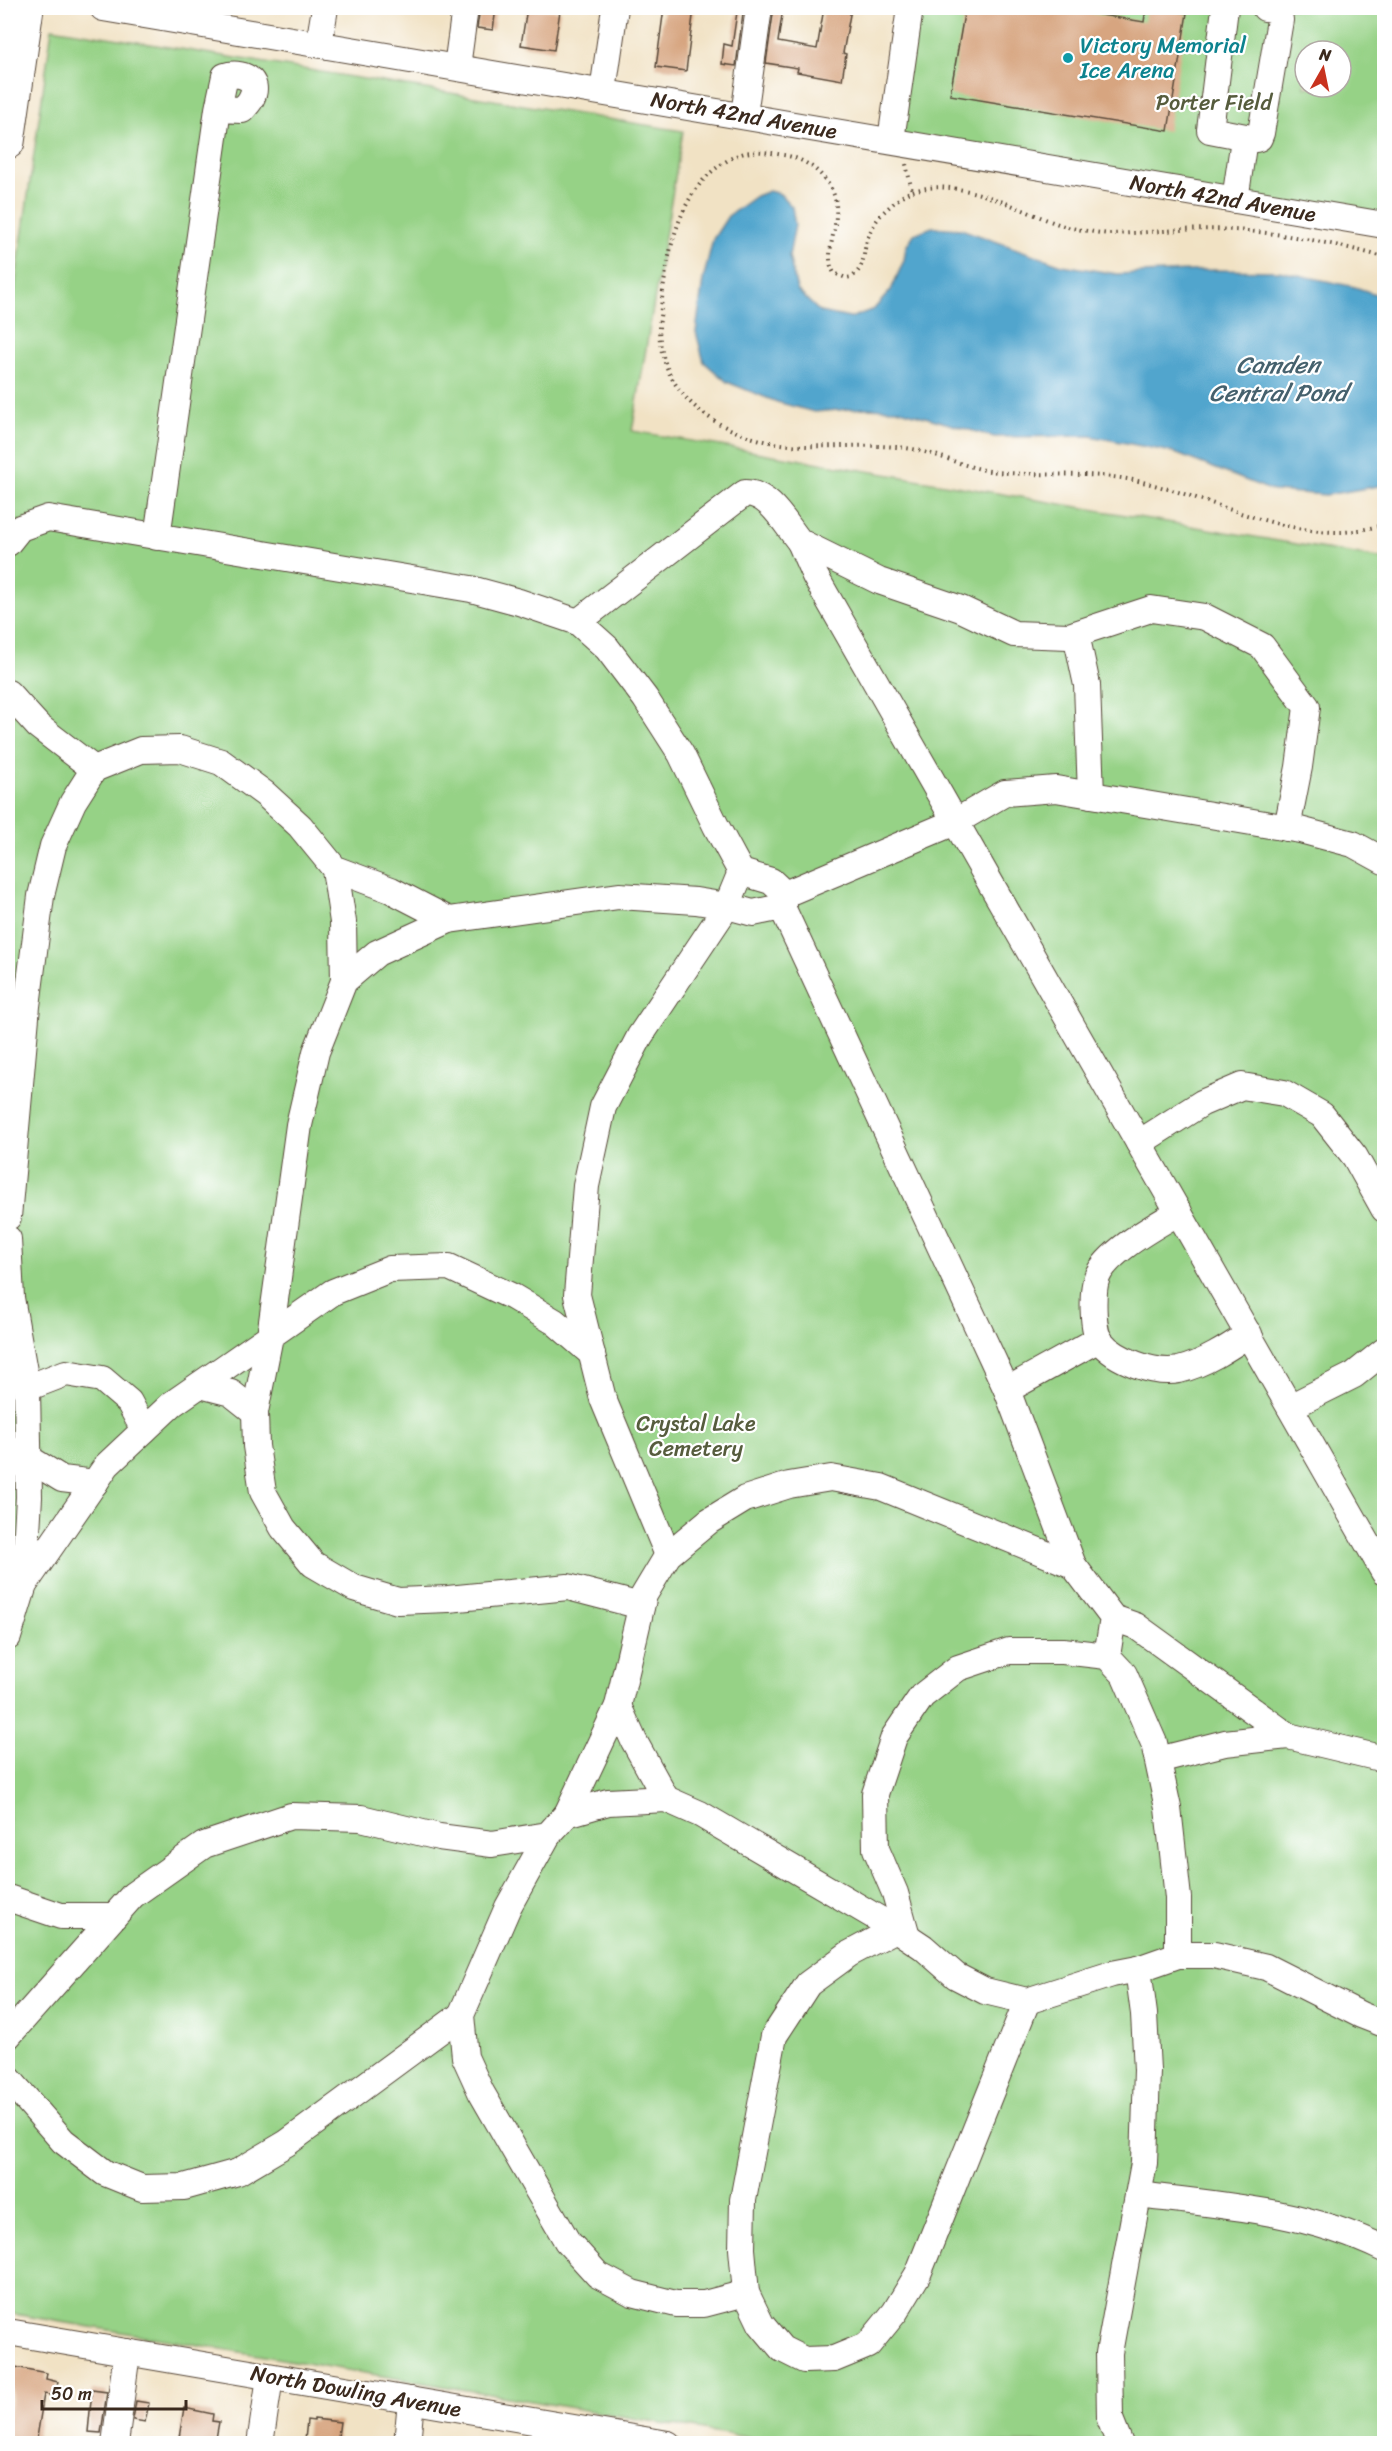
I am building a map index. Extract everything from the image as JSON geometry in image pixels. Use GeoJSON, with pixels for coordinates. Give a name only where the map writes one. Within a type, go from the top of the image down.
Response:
{"type":"FeatureCollection","features":[{"type":"Feature","properties":{"kind":"main road"},"geometry":{"type":"LineString","coordinates":[[8,142],[27,8]]}},
{"type":"Feature","properties":{"kind":"street","name":"North 42nd Avenue"},"geometry":{"type":"LineString","coordinates":[[103,8],[173,14],[319,44],[1384,225]]}},
{"type":"Feature","properties":{"kind":"street"},"geometry":{"type":"LineString","coordinates":[[319,44],[325,8]]}},
{"type":"Feature","properties":{"kind":"street"},"geometry":{"type":"LineString","coordinates":[[457,67],[465,8]]}},
{"type":"Feature","properties":{"kind":"street"},"geometry":{"type":"LineString","coordinates":[[603,91],[615,8]]}},
{"type":"Feature","properties":{"kind":"street"},"geometry":{"type":"LineString","coordinates":[[744,115],[759,8]]}},
{"type":"Feature","properties":{"kind":"street"},"geometry":{"type":"LineString","coordinates":[[891,140],[910,8]]}},
{"type":"Feature","properties":{"kind":"street"},"geometry":{"type":"LineString","coordinates":[[1225,8],[1210,130],[1244,139],[1256,139],[1262,133],[1280,14],[1275,9],[1265,8]]}},
{"type":"Feature","properties":{"kind":"street"},"geometry":{"type":"LineString","coordinates":[[157,537],[218,109]]}},
{"type":"Feature","properties":{"kind":"street"},"geometry":{"type":"LineString","coordinates":[[1235,200],[1244,139]]}},
{"type":"Feature","properties":{"kind":"street"},"geometry":{"type":"LineString","coordinates":[[578,621],[745,493],[756,493],[764,498],[800,542],[815,576],[1384,1572]]}},
{"type":"Feature","properties":{"kind":"street"},"geometry":{"type":"LineString","coordinates":[[8,543],[20,528],[48,519],[471,590],[519,602],[578,621],[607,648],[645,698],[681,754],[741,872],[771,881],[784,901],[1008,1390],[1073,1565],[1113,1618],[1136,1626],[1288,1736]]}},
{"type":"Feature","properties":{"kind":"street"},"geometry":{"type":"LineString","coordinates":[[800,542],[879,581],[961,609],[1014,634],[1069,636],[1151,609],[1205,617],[1262,646],[1307,707],[1299,767],[1287,828]]}},
{"type":"Feature","properties":{"kind":"street"},"geometry":{"type":"LineString","coordinates":[[1076,634],[1087,685],[1091,795]]}},
{"type":"Feature","properties":{"kind":"street"},"geometry":{"type":"LineString","coordinates":[[8,693],[38,726],[94,769]]}},
{"type":"Feature","properties":{"kind":"street"},"geometry":{"type":"LineString","coordinates":[[8,1217],[27,1006],[41,896],[53,846],[73,802],[94,769],[141,750],[180,749],[221,762],[265,794],[300,826],[335,869],[391,890],[449,920]]}},
{"type":"Feature","properties":{"kind":"street"},"geometry":{"type":"LineString","coordinates":[[344,981],[377,953],[449,920],[619,896],[696,901],[753,913],[955,822],[1005,793],[1056,789],[1287,828],[1353,844],[1384,861]]}},
{"type":"Feature","properties":{"kind":"street"},"geometry":{"type":"LineString","coordinates":[[335,869],[343,922],[344,981],[316,1052],[299,1125],[270,1335],[255,1412],[256,1446],[263,1492],[283,1528],[313,1564],[354,1588],[398,1601],[448,1599],[568,1587],[641,1606]]}},
{"type":"Feature","properties":{"kind":"street"},"geometry":{"type":"LineString","coordinates":[[668,1555],[603,1399],[577,1295],[586,1186],[603,1107],[640,1036],[727,906],[741,872]]}},
{"type":"Feature","properties":{"kind":"street"},"geometry":{"type":"LineString","coordinates":[[1139,1143],[1202,1103],[1242,1086],[1284,1093],[1322,1115],[1354,1157],[1376,1177],[1384,1209]]}},
{"type":"Feature","properties":{"kind":"street"},"geometry":{"type":"LineString","coordinates":[[1179,1212],[1118,1251],[1097,1277],[1093,1310],[1099,1339],[1119,1357],[1128,1361],[1146,1368],[1178,1370],[1220,1354],[1249,1334]]}},
{"type":"Feature","properties":{"kind":"street"},"geometry":{"type":"LineString","coordinates":[[8,1239],[11,1299],[27,1388],[29,1497],[24,1585],[8,1637]]}},
{"type":"Feature","properties":{"kind":"street"},"geometry":{"type":"LineString","coordinates":[[24,1585],[107,1465],[172,1404],[333,1292],[390,1269],[449,1267],[513,1297],[555,1322],[592,1354]]}},
{"type":"Feature","properties":{"kind":"street"},"geometry":{"type":"LineString","coordinates":[[1008,1390],[1099,1339]]}},
{"type":"Feature","properties":{"kind":"street"},"geometry":{"type":"LineString","coordinates":[[1290,1407],[1354,1375],[1384,1351]]}},
{"type":"Feature","properties":{"kind":"street"},"geometry":{"type":"LineString","coordinates":[[27,1388],[66,1373],[102,1379],[129,1402],[144,1430]]}},
{"type":"Feature","properties":{"kind":"street"},"geometry":{"type":"LineString","coordinates":[[200,1385],[231,1393],[255,1412]]}},
{"type":"Feature","properties":{"kind":"street"},"geometry":{"type":"LineString","coordinates":[[28,1458],[62,1479],[94,1483]]}},
{"type":"Feature","properties":{"kind":"street"},"geometry":{"type":"LineString","coordinates":[[746,2292],[704,2304],[676,2304],[632,2293],[598,2275],[567,2241],[481,2092],[465,2057],[461,2015],[508,1907],[548,1835],[567,1814],[618,1706],[644,1595],[668,1555],[709,1521],[745,1499],[789,1485],[831,1478],[881,1487],[1073,1565]]}},
{"type":"Feature","properties":{"kind":"street"},"geometry":{"type":"LineString","coordinates":[[1107,1656],[1113,1618]]}},
{"type":"Feature","properties":{"kind":"street"},"geometry":{"type":"LineString","coordinates":[[902,1933],[895,1893],[876,1849],[875,1794],[894,1737],[922,1695],[958,1668],[1009,1651],[1063,1650],[1107,1656],[1124,1674],[1154,1743],[1168,1808],[1178,1898],[1178,1954]]}},
{"type":"Feature","properties":{"kind":"street"},"geometry":{"type":"LineString","coordinates":[[618,1706],[634,1741],[666,1799]]}},
{"type":"Feature","properties":{"kind":"street"},"geometry":{"type":"LineString","coordinates":[[1158,1760],[1225,1743],[1288,1736],[1384,1759]]}},
{"type":"Feature","properties":{"kind":"street"},"geometry":{"type":"LineString","coordinates":[[567,1814],[608,1802],[666,1799],[700,1814],[902,1933],[956,1976],[985,1990],[1027,2001],[1112,1974],[1138,1969],[1178,1954],[1214,1955],[1266,1967],[1361,2015],[1384,2024]]}},
{"type":"Feature","properties":{"kind":"street"},"geometry":{"type":"LineString","coordinates":[[8,2034],[133,1894],[204,1845],[291,1816],[361,1818],[440,1837],[492,1844],[548,1835]]}},
{"type":"Feature","properties":{"kind":"street"},"geometry":{"type":"LineString","coordinates":[[8,1898],[61,1916],[114,1916]]}},
{"type":"Feature","properties":{"kind":"street"},"geometry":{"type":"LineString","coordinates":[[902,1933],[849,1954],[808,1984],[774,2036],[743,2200],[742,2249],[746,2292],[761,2324],[782,2349],[804,2360],[834,2359],[868,2346],[895,2312],[918,2274],[1027,2001]]}},
{"type":"Feature","properties":{"kind":"street"},"geometry":{"type":"LineString","coordinates":[[1119,2444],[1110,2419],[1109,2353],[1144,2163],[1147,2070],[1144,2014],[1138,1969]]}},
{"type":"Feature","properties":{"kind":"street"},"geometry":{"type":"LineString","coordinates":[[8,2078],[63,2141],[105,2173],[142,2188],[184,2187],[238,2172],[287,2143],[461,2015]]}},
{"type":"Feature","properties":{"kind":"street"},"geometry":{"type":"LineString","coordinates":[[1138,2195],[1264,2210],[1320,2223],[1384,2249]]}},
{"type":"Feature","properties":{"kind":"street","name":"North Dowling Avenue"},"geometry":{"type":"LineString","coordinates":[[8,2332],[411,2400],[552,2434],[668,2444]]}},
{"type":"Feature","properties":{"kind":"street"},"geometry":{"type":"LineString","coordinates":[[115,2444],[127,2352]]}},
{"type":"Feature","properties":{"kind":"street"},"geometry":{"type":"LineString","coordinates":[[260,2444],[270,2377]]}},
{"type":"Feature","properties":{"kind":"street"},"geometry":{"type":"LineString","coordinates":[[407,2444],[411,2400]]}},
{"type":"Feature","properties":{"kind":"path"},"geometry":{"type":"LineString","coordinates":[[1384,257],[1309,241],[1235,230],[1095,233],[1065,226],[1020,207],[965,191],[940,189],[912,192],[898,200],[878,218],[866,243],[862,266],[852,277],[846,278],[834,273],[830,261],[836,219],[834,196],[820,174],[808,164],[790,156],[751,152],[729,159],[708,174],[693,191],[672,243],[660,312],[659,342],[671,379],[686,400],[714,421],[760,440],[814,448],[896,447],[925,452],[981,470],[1135,480],[1196,497],[1263,521],[1309,530],[1341,532],[1384,525]]}},
{"type":"Feature","properties":{"kind":"path"},"geometry":{"type":"LineString","coordinates":[[906,160],[906,172],[912,192]]}},
{"type":"Feature","properties":{"kind":"green space","name":"Porter Field"},"geometry":{"type":"Polygon","coordinates":[[[914,8],[1384,8],[1384,224],[891,140],[914,8]]]}},
{"type":"Feature","properties":{"kind":"green space","name":"Crystal Lake Cemetery"},"geometry":{"type":"Polygon","coordinates":[[[52,28],[683,131],[632,431],[1384,559],[1384,2443],[781,2443],[8,2313],[8,335],[52,28]]]}},
{"type":"Feature","properties":{"kind":"water","name":"Camden Central Pond"},"geometry":{"type":"Polygon","coordinates":[[[769,191],[780,194],[792,207],[795,225],[789,256],[797,290],[820,312],[850,318],[874,309],[891,290],[904,260],[906,247],[914,234],[932,227],[961,229],[1062,265],[1117,274],[1214,270],[1279,271],[1355,287],[1384,297],[1384,485],[1326,495],[1273,491],[1172,452],[1090,436],[994,437],[897,409],[864,408],[814,412],[777,402],[727,382],[704,362],[696,332],[703,280],[713,239],[728,216],[756,196],[769,191]]]}},
{"type":"Feature","properties":{"kind":"building"},"geometry":{"type":"Polygon","coordinates":[[[480,8],[496,8],[493,30],[477,28],[480,8]]]}},
{"type":"Feature","properties":{"kind":"building"},"geometry":{"type":"Polygon","coordinates":[[[527,8],[560,11],[554,50],[521,45],[527,8]]]}},
{"type":"Feature","properties":{"kind":"building"},"geometry":{"type":"Polygon","coordinates":[[[664,8],[694,8],[686,71],[656,67],[664,8]]]}},
{"type":"Feature","properties":{"kind":"building"},"geometry":{"type":"Polygon","coordinates":[[[774,8],[783,8],[778,42],[817,49],[824,8],[851,9],[843,53],[846,54],[842,80],[797,72],[798,68],[766,63],[774,8]]]}},
{"type":"Feature","properties":{"kind":"building","name":"Victory Memorial Ice Arena"},"geometry":{"type":"Polygon","coordinates":[[[965,8],[1058,8],[1144,22],[1146,8],[1187,13],[1168,131],[950,95],[965,8]]]}},
{"type":"Feature","properties":{"kind":"building"},"geometry":{"type":"Polygon","coordinates":[[[737,12],[743,13],[736,66],[722,64],[724,44],[732,46],[737,12]]]}},
{"type":"Feature","properties":{"kind":"building"},"geometry":{"type":"Polygon","coordinates":[[[15,2367],[47,2373],[46,2379],[58,2382],[55,2396],[44,2394],[36,2444],[8,2444],[8,2418],[12,2390],[8,2387],[8,2372],[14,2373],[15,2367]]]}},
{"type":"Feature","properties":{"kind":"building"},"geometry":{"type":"Polygon","coordinates":[[[92,2390],[107,2392],[101,2433],[88,2432],[92,2390]]]}},
{"type":"Feature","properties":{"kind":"building"},"geometry":{"type":"Polygon","coordinates":[[[136,2401],[149,2403],[145,2422],[133,2420],[136,2401]]]}},
{"type":"Feature","properties":{"kind":"building"},"geometry":{"type":"Polygon","coordinates":[[[184,2408],[213,2414],[212,2421],[219,2422],[215,2444],[178,2444],[184,2408]]]}},
{"type":"Feature","properties":{"kind":"building"},"geometry":{"type":"Polygon","coordinates":[[[314,2419],[340,2422],[337,2444],[310,2444],[311,2441],[305,2440],[307,2420],[314,2421],[314,2419]]]}},
{"type":"Feature","properties":{"kind":"place","name":"Victory Memorial Ice Arena"},"geometry":{"type":"Point","coordinates":[1068,58]}}]}
